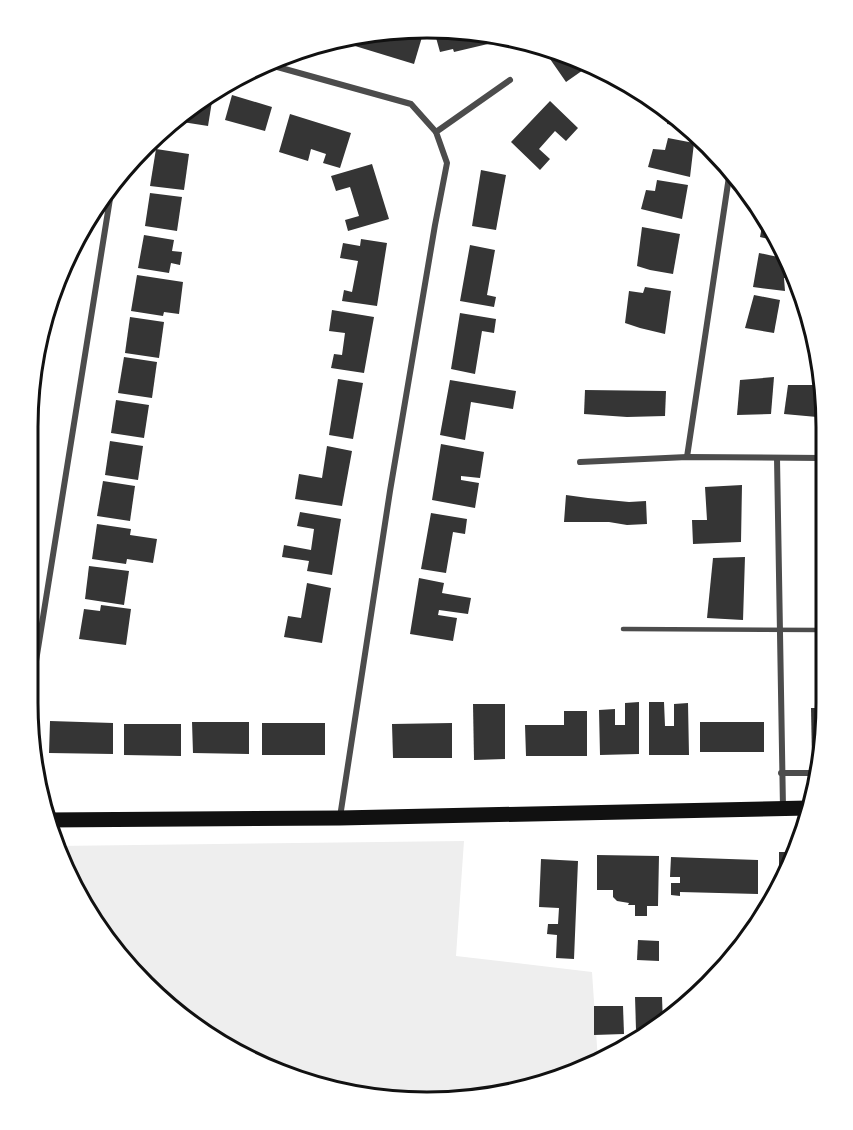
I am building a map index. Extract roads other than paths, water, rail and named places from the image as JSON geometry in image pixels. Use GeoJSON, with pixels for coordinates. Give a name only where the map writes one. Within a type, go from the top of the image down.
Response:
{"type":"FeatureCollection","features":[{"type":"Feature","properties":{"kind":"main road"},"geometry":{"type":"LineString","coordinates":[[55,820],[340,818],[801,809]]}},
{"type":"Feature","properties":{"kind":"street"},"geometry":{"type":"LineString","coordinates":[[278,67],[411,104],[436,132],[447,163],[390,491],[340,818]]}},
{"type":"Feature","properties":{"kind":"street"},"geometry":{"type":"LineString","coordinates":[[436,132],[510,80]]}},
{"type":"Feature","properties":{"kind":"street"},"geometry":{"type":"LineString","coordinates":[[687,457],[728,182]]}},
{"type":"Feature","properties":{"kind":"street"},"geometry":{"type":"LineString","coordinates":[[38,649],[110,201]]}},
{"type":"Feature","properties":{"kind":"street"},"geometry":{"type":"LineString","coordinates":[[580,462],[687,457],[816,458]]}},
{"type":"Feature","properties":{"kind":"street"},"geometry":{"type":"LineString","coordinates":[[777,458],[783,810]]}},
{"type":"Feature","properties":{"kind":"street"},"geometry":{"type":"LineString","coordinates":[[781,773],[809,773]]}},
{"type":"Feature","properties":{"kind":"lane"},"geometry":{"type":"LineString","coordinates":[[623,629],[816,630]]}}]}
